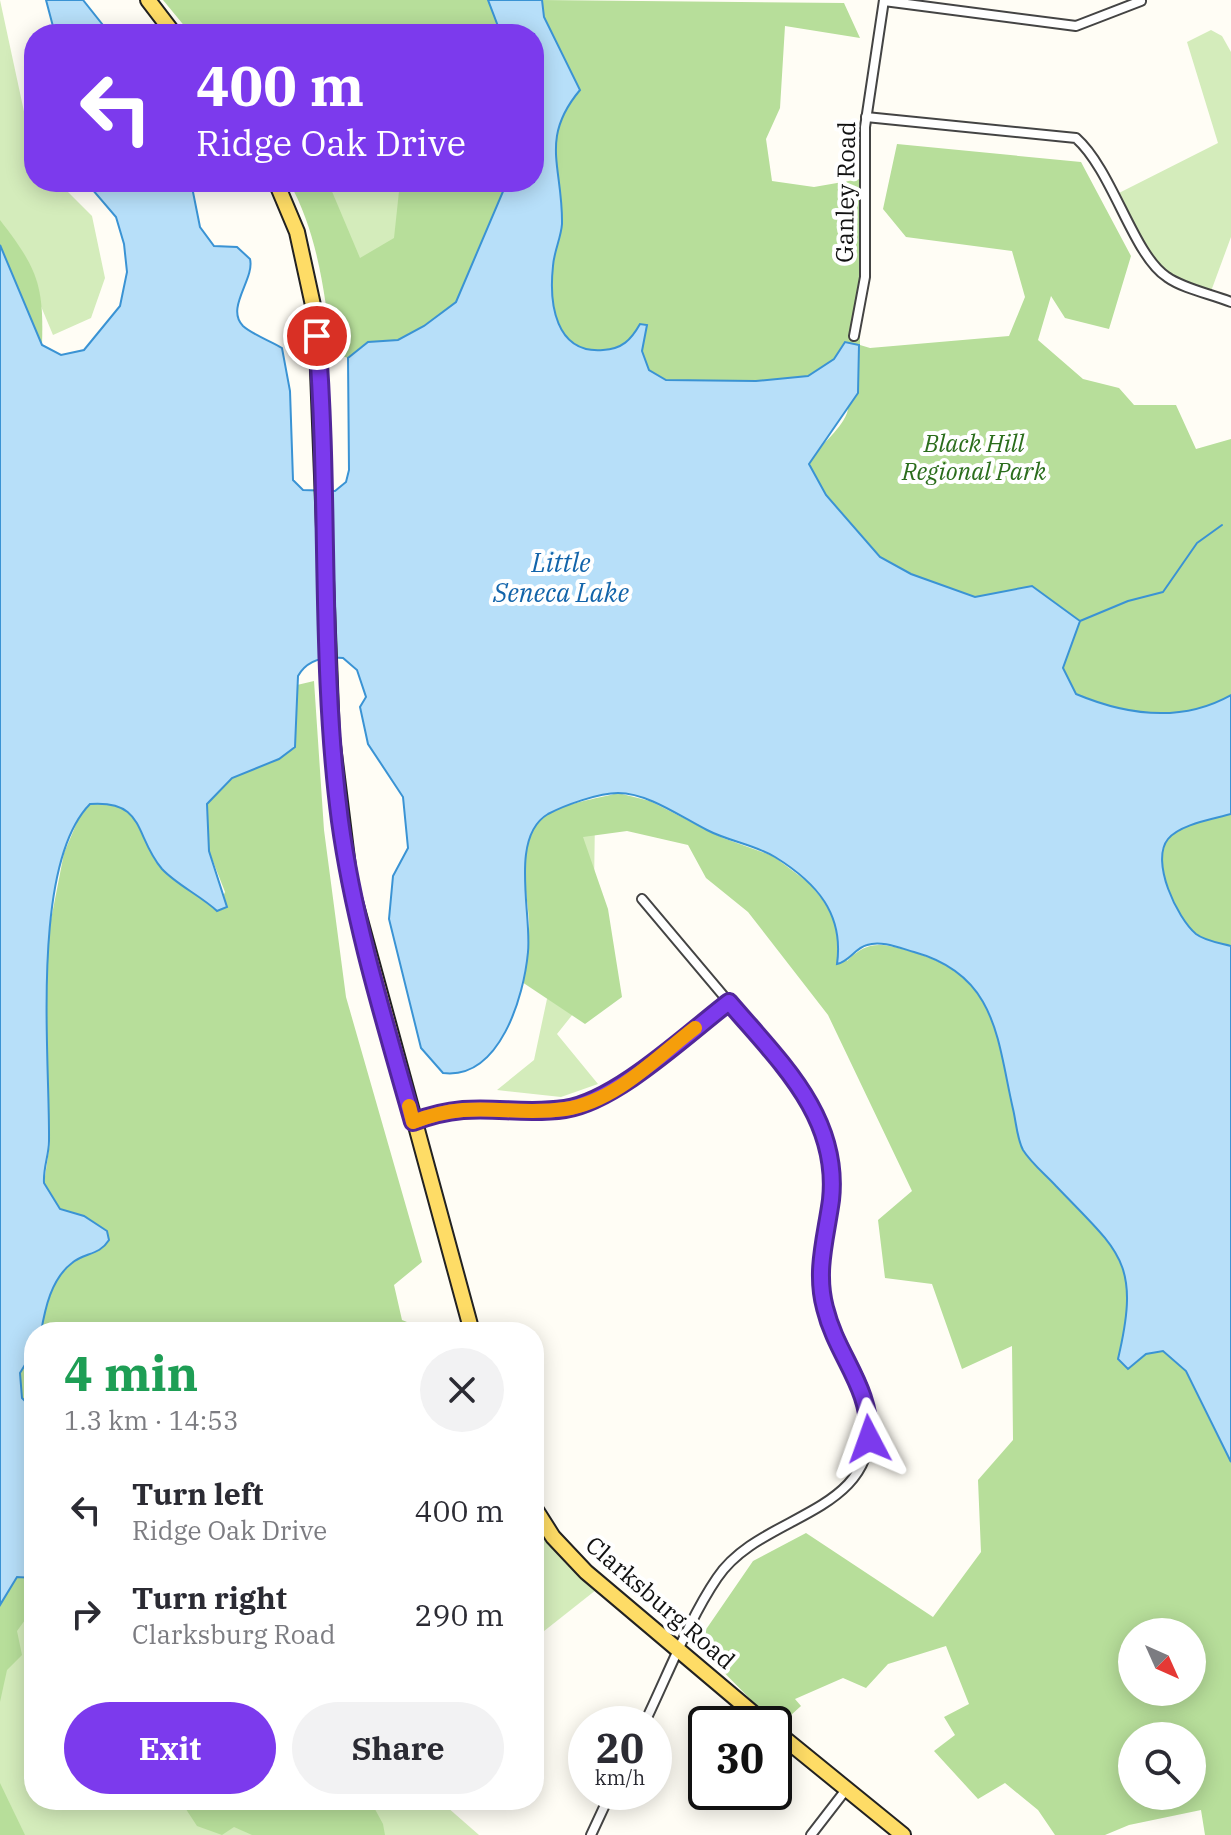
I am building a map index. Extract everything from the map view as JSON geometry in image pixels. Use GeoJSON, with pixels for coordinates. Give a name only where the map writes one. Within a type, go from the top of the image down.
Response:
{"type":"FeatureCollection","features":[{"type":"Feature","properties":{"kind":"main road"},"geometry":{"type":"LineString","coordinates":[[148,0],[166,24]]}},
{"type":"Feature","properties":{"kind":"main road"},"geometry":{"type":"LineString","coordinates":[[280,192],[297,232],[311,292],[318,353],[335,776],[350,883],[469,1322]]}},
{"type":"Feature","properties":{"kind":"main road","name":"Clarksburg Road"},"geometry":{"type":"LineString","coordinates":[[544,1520],[575,1561],[745,1706]]}},
{"type":"Feature","properties":{"kind":"main road"},"geometry":{"type":"LineString","coordinates":[[792,1745],[903,1835]]}},
{"type":"Feature","properties":{"kind":"street"},"geometry":{"type":"LineString","coordinates":[[884,1],[1076,26],[1141,1]]}},
{"type":"Feature","properties":{"kind":"street","name":"Ganley Road"},"geometry":{"type":"LineString","coordinates":[[854,336],[865,277],[863,149],[884,1]]}},
{"type":"Feature","properties":{"kind":"street"},"geometry":{"type":"LineString","coordinates":[[866,117],[1076,138],[1091,152],[1149,257],[1167,277],[1231,302]]}},
{"type":"Feature","properties":{"kind":"street"},"geometry":{"type":"LineString","coordinates":[[642,899],[802,1089],[827,1138],[832,1167],[820,1266],[822,1295],[833,1330],[866,1398],[869,1440],[858,1472],[838,1496],[751,1543],[716,1579],[653,1706]]}},
{"type":"Feature","properties":{"kind":"street"},"geometry":{"type":"LineString","coordinates":[[413,1122],[438,1112],[464,1108],[548,1111],[587,1103],[617,1088],[729,1002]]}},
{"type":"Feature","properties":{"kind":"street"},"geometry":{"type":"LineString","coordinates":[[811,1835],[845,1791]]}},
{"type":"Feature","properties":{"kind":"street"},"geometry":{"type":"LineString","coordinates":[[591,1835],[603,1810]]}},
{"type":"Feature","properties":{"kind":"green space"},"geometry":{"type":"Polygon","coordinates":[[[0,0],[24,112],[24,192],[68,192],[92,216],[105,278],[91,318],[53,335],[12,237],[0,223],[0,0]]]}},
{"type":"Feature","properties":{"kind":"green space"},"geometry":{"type":"Polygon","coordinates":[[[163,0],[488,0],[497,24],[183,24],[163,0]]]}},
{"type":"Feature","properties":{"kind":"green space","name":"Black Hill Regional Park"},"geometry":{"type":"Polygon","coordinates":[[[542,0],[844,3],[860,38],[785,26],[780,108],[766,139],[772,181],[814,187],[860,179],[860,345],[870,348],[1009,336],[1025,297],[1012,251],[906,237],[883,209],[897,144],[1081,162],[1131,256],[1109,329],[1065,318],[1051,296],[1038,340],[1083,379],[1119,388],[1134,405],[1176,405],[1196,449],[1231,439],[1231,695],[1193,710],[1154,713],[1114,707],[1076,694],[1063,668],[1080,621],[1032,586],[975,597],[911,574],[880,557],[826,495],[809,464],[847,413],[849,389],[845,342],[834,359],[808,376],[756,381],[666,380],[649,370],[642,351],[647,325],[640,324],[625,343],[603,350],[574,344],[565,335],[558,323],[552,295],[554,260],[562,224],[556,154],[560,124],[567,107],[580,90],[544,17],[542,0]]]}},
{"type":"Feature","properties":{"kind":"green space"},"geometry":{"type":"Polygon","coordinates":[[[1211,30],[1222,36],[1231,52],[1231,237],[1210,294],[1167,277],[1149,257],[1115,195],[1218,143],[1187,42],[1211,30]]]}},
{"type":"Feature","properties":{"kind":"green space"},"geometry":{"type":"Polygon","coordinates":[[[294,192],[332,192],[360,258],[394,238],[399,192],[504,192],[456,302],[424,326],[398,340],[368,342],[348,358],[332,352],[314,243],[294,192]]]}},
{"type":"Feature","properties":{"kind":"green space"},"geometry":{"type":"Polygon","coordinates":[[[306,192],[493,192],[407,322],[306,192]]]}},
{"type":"Feature","properties":{"kind":"green space"},"geometry":{"type":"Polygon","coordinates":[[[0,220],[36,278],[41,306],[42,345],[0,245],[0,220]]]}},
{"type":"Feature","properties":{"kind":"green space"},"geometry":{"type":"Polygon","coordinates":[[[314,681],[324,830],[346,997],[422,1262],[394,1285],[402,1320],[407,1322],[43,1322],[59,1277],[72,1263],[101,1249],[109,1240],[107,1231],[84,1216],[60,1209],[44,1183],[50,1143],[44,996],[48,935],[64,853],[81,813],[90,804],[121,808],[130,814],[162,869],[217,911],[225,892],[209,851],[207,804],[232,778],[279,759],[295,747],[297,685],[314,681]]]}},
{"type":"Feature","properties":{"kind":"green space"},"geometry":{"type":"Polygon","coordinates":[[[618,793],[650,801],[723,838],[773,856],[809,883],[822,899],[838,924],[847,961],[868,947],[889,946],[936,961],[959,974],[975,990],[995,1030],[1023,1149],[1096,1227],[1119,1261],[1127,1300],[1118,1360],[1128,1368],[1146,1354],[1163,1351],[1186,1371],[1231,1462],[1231,1835],[1205,1835],[1201,1810],[1129,1825],[1105,1835],[1055,1835],[1038,1810],[1005,1783],[978,1799],[934,1751],[955,1735],[944,1717],[969,1704],[946,1646],[888,1664],[866,1688],[843,1678],[795,1699],[801,1706],[792,1714],[792,1706],[757,1706],[696,1644],[753,1561],[806,1533],[933,1617],[981,1552],[978,1480],[1013,1440],[1012,1346],[962,1369],[932,1284],[885,1278],[878,1220],[912,1191],[828,1015],[748,912],[706,878],[688,845],[627,831],[583,837],[608,909],[622,997],[585,1024],[522,982],[529,936],[524,864],[529,836],[546,815],[571,804],[618,793]]]}},
{"type":"Feature","properties":{"kind":"green space"},"geometry":{"type":"Polygon","coordinates":[[[1231,814],[1231,946],[1204,938],[1189,926],[1168,889],[1162,861],[1163,849],[1173,834],[1231,814]]]}},
{"type":"Feature","properties":{"kind":"green space"},"geometry":{"type":"Polygon","coordinates":[[[595,817],[594,888],[581,1004],[557,1034],[598,1084],[561,1097],[497,1090],[534,1060],[547,999],[559,989],[532,882],[595,817]]]}},
{"type":"Feature","properties":{"kind":"green space"},"geometry":{"type":"Polygon","coordinates":[[[24,1366],[24,1400],[22,1398],[20,1373],[24,1366]]]}},
{"type":"Feature","properties":{"kind":"green space"},"geometry":{"type":"Polygon","coordinates":[[[544,1524],[601,1586],[544,1631],[544,1524]]]}},
{"type":"Feature","properties":{"kind":"green space"},"geometry":{"type":"Polygon","coordinates":[[[17,1577],[24,1577],[24,1621],[17,1631],[22,1655],[7,1670],[0,1702],[0,1605],[17,1577]]]}},
{"type":"Feature","properties":{"kind":"green space"},"geometry":{"type":"Polygon","coordinates":[[[24,1616],[24,1810],[300,1810],[332,1835],[0,1835],[0,1658],[24,1616]]]}},
{"type":"Feature","properties":{"kind":"green space"},"geometry":{"type":"Polygon","coordinates":[[[0,1783],[25,1835],[0,1835],[0,1783]]]}},
{"type":"Feature","properties":{"kind":"green space"},"geometry":{"type":"Polygon","coordinates":[[[187,1810],[375,1810],[385,1835],[252,1835],[234,1827],[222,1835],[197,1826],[187,1810]]]}},
{"type":"Feature","properties":{"kind":"green space"},"geometry":{"type":"Polygon","coordinates":[[[363,1810],[450,1810],[479,1835],[369,1835],[363,1810]]]}},
{"type":"Feature","properties":{"kind":"water"},"geometry":{"type":"Polygon","coordinates":[[[46,0],[83,0],[102,24],[52,24],[46,0]]]}},
{"type":"Feature","properties":{"kind":"water","name":"Little Seneca Lake"},"geometry":{"type":"Polygon","coordinates":[[[488,0],[542,0],[544,17],[580,90],[567,107],[557,139],[562,224],[552,280],[558,323],[574,344],[587,349],[616,348],[629,339],[640,324],[647,325],[642,351],[649,370],[666,380],[756,381],[808,376],[834,359],[845,342],[859,345],[858,393],[809,464],[826,495],[880,557],[911,574],[975,597],[1032,586],[1080,621],[1063,668],[1076,694],[1114,707],[1154,713],[1193,710],[1231,695],[1231,814],[1173,834],[1163,849],[1162,861],[1168,889],[1189,926],[1204,938],[1231,946],[1231,1462],[1186,1371],[1163,1351],[1146,1354],[1128,1369],[1118,1359],[1127,1300],[1120,1261],[1110,1244],[1023,1150],[997,1035],[978,993],[962,976],[941,962],[890,945],[867,945],[837,964],[836,930],[824,902],[803,878],[767,853],[715,834],[652,801],[629,794],[592,797],[548,814],[536,825],[529,840],[525,877],[528,952],[514,1011],[494,1049],[480,1063],[463,1072],[443,1073],[421,1048],[389,919],[393,876],[408,848],[403,797],[368,744],[360,707],[366,697],[357,670],[343,658],[329,658],[311,663],[298,676],[295,747],[279,759],[232,778],[207,804],[209,851],[227,907],[217,911],[168,875],[153,857],[130,814],[121,808],[90,804],[71,833],[58,871],[47,965],[49,1141],[44,1183],[60,1209],[84,1216],[107,1231],[109,1240],[101,1249],[72,1263],[59,1277],[43,1322],[24,1322],[24,1366],[20,1373],[24,1400],[24,1577],[17,1577],[0,1605],[0,245],[42,345],[61,355],[84,350],[120,306],[127,272],[124,244],[116,217],[95,192],[193,192],[200,227],[214,246],[237,247],[250,259],[237,311],[238,319],[247,329],[282,348],[290,391],[293,480],[303,490],[335,491],[346,482],[349,470],[348,358],[368,342],[398,340],[424,326],[456,302],[503,192],[544,192],[544,24],[497,24],[488,0]]]}},
{"type":"Feature","properties":{"kind":"waterway"},"geometry":{"type":"LineString","coordinates":[[1080,621],[1128,601],[1163,592],[1197,543],[1222,525]]}},
{"type":"Feature","properties":{"kind":"slow traffic"},"geometry":{"type":"LineString","coordinates":[[409,1106],[413,1122],[438,1112],[464,1108],[569,1109],[617,1088],[695,1028]]}},
{"type":"Feature","properties":{"kind":"route"},"geometry":{"type":"LineString","coordinates":[[317,336],[332,737],[340,822],[364,945],[413,1122],[438,1112],[464,1108],[548,1111],[587,1103],[617,1088],[729,1002],[802,1089],[827,1138],[832,1167],[831,1199],[820,1266],[822,1295],[833,1330],[866,1398],[870,1417],[869,1439]]}}]}
